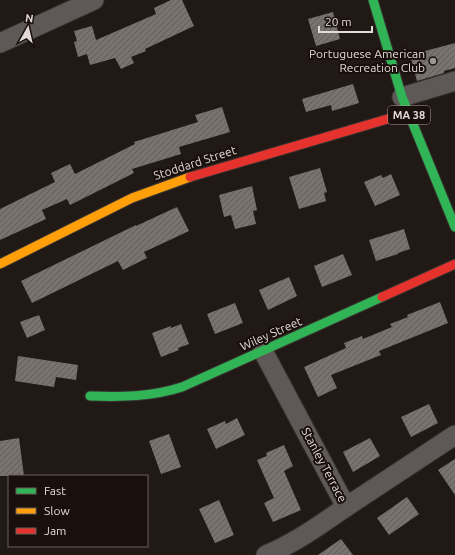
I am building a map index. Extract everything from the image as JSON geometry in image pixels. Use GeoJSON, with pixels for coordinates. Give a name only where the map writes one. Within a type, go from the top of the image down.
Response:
{"type":"FeatureCollection","features":[{"type":"Feature","properties":{"kind":"street"},"geometry":{"type":"LineString","coordinates":[[0,43],[94,0]]}},
{"type":"Feature","properties":{"kind":"street","name":"MA 38"},"geometry":{"type":"LineString","coordinates":[[373,0],[405,105],[455,227]]}},
{"type":"Feature","properties":{"kind":"street"},"geometry":{"type":"LineString","coordinates":[[405,105],[455,81]]}},
{"type":"Feature","properties":{"kind":"street","name":"Stoddard Street"},"geometry":{"type":"LineString","coordinates":[[0,264],[86,220],[132,198],[162,186],[405,105]]}},
{"type":"Feature","properties":{"kind":"street","name":"Wiley Street"},"geometry":{"type":"LineString","coordinates":[[90,396],[144,397],[163,394],[263,351],[455,264]]}},
{"type":"Feature","properties":{"kind":"street","name":"Stanley Terrace"},"geometry":{"type":"LineString","coordinates":[[263,351],[346,507],[455,434]]}},
{"type":"Feature","properties":{"kind":"street"},"geometry":{"type":"LineString","coordinates":[[266,555],[309,533],[346,507]]}},
{"type":"Feature","properties":{"kind":"building"},"geometry":{"type":"Polygon","coordinates":[[[171,0],[182,0],[194,26],[145,49],[146,51],[131,57],[134,63],[121,69],[115,58],[90,65],[87,54],[78,57],[74,42],[77,41],[74,31],[92,26],[96,40],[156,14],[154,8],[171,0]]]}},
{"type":"Feature","properties":{"kind":"building"},"geometry":{"type":"Polygon","coordinates":[[[333,12],[340,39],[316,46],[308,19],[333,12]]]}},
{"type":"Feature","properties":{"kind":"building","name":"Portuguese American Recreation Club"},"geometry":{"type":"Polygon","coordinates":[[[455,43],[455,68],[417,81],[410,55],[455,43]]]}},
{"type":"Feature","properties":{"kind":"building"},"geometry":{"type":"Polygon","coordinates":[[[353,84],[359,103],[332,111],[331,105],[306,112],[302,99],[353,84]]]}},
{"type":"Feature","properties":{"kind":"building"},"geometry":{"type":"Polygon","coordinates":[[[222,107],[230,132],[179,147],[181,154],[132,169],[134,173],[70,205],[67,199],[42,210],[46,219],[0,240],[0,209],[55,182],[51,173],[70,164],[75,174],[135,144],[134,142],[198,122],[195,115],[222,107]]]}},
{"type":"Feature","properties":{"kind":"building"},"geometry":{"type":"Polygon","coordinates":[[[320,168],[327,192],[324,193],[326,201],[299,209],[289,177],[320,168]]]}},
{"type":"Feature","properties":{"kind":"building"},"geometry":{"type":"Polygon","coordinates":[[[391,174],[400,195],[375,206],[364,182],[381,175],[383,178],[391,174]]]}},
{"type":"Feature","properties":{"kind":"building"},"geometry":{"type":"Polygon","coordinates":[[[252,186],[257,210],[253,211],[256,224],[235,229],[231,215],[224,217],[219,195],[252,186]]]}},
{"type":"Feature","properties":{"kind":"building"},"geometry":{"type":"Polygon","coordinates":[[[177,207],[189,231],[144,252],[147,258],[123,270],[118,261],[32,303],[21,281],[136,225],[177,207]]]}},
{"type":"Feature","properties":{"kind":"building"},"geometry":{"type":"Polygon","coordinates":[[[404,229],[410,249],[376,261],[369,240],[404,229]]]}},
{"type":"Feature","properties":{"kind":"building"},"geometry":{"type":"Polygon","coordinates":[[[343,254],[352,275],[322,287],[314,266],[343,254]]]}},
{"type":"Feature","properties":{"kind":"building"},"geometry":{"type":"Polygon","coordinates":[[[289,277],[297,296],[268,310],[259,290],[289,277]]]}},
{"type":"Feature","properties":{"kind":"building"},"geometry":{"type":"Polygon","coordinates":[[[440,302],[448,323],[379,351],[381,355],[331,375],[337,388],[318,397],[304,367],[346,348],[344,343],[362,336],[363,339],[392,327],[390,324],[408,317],[407,315],[440,302]]]}},
{"type":"Feature","properties":{"kind":"building"},"geometry":{"type":"Polygon","coordinates":[[[235,303],[243,323],[215,334],[207,314],[235,303]]]}},
{"type":"Feature","properties":{"kind":"building"},"geometry":{"type":"Polygon","coordinates":[[[39,315],[45,330],[27,338],[20,322],[39,315]]]}},
{"type":"Feature","properties":{"kind":"building"},"geometry":{"type":"Polygon","coordinates":[[[181,324],[189,344],[178,348],[179,350],[161,357],[152,333],[181,324]]]}},
{"type":"Feature","properties":{"kind":"building"},"geometry":{"type":"Polygon","coordinates":[[[18,356],[78,365],[76,380],[56,377],[54,387],[15,381],[18,356]]]}},
{"type":"Feature","properties":{"kind":"building"},"geometry":{"type":"Polygon","coordinates":[[[429,404],[438,423],[411,437],[401,417],[429,404]]]}},
{"type":"Feature","properties":{"kind":"building"},"geometry":{"type":"Polygon","coordinates":[[[237,418],[245,435],[216,449],[207,429],[225,421],[226,424],[237,418]]]}},
{"type":"Feature","properties":{"kind":"building"},"geometry":{"type":"Polygon","coordinates":[[[169,434],[181,467],[161,474],[149,441],[169,434]]]}},
{"type":"Feature","properties":{"kind":"building"},"geometry":{"type":"Polygon","coordinates":[[[19,438],[24,475],[0,476],[0,441],[19,438]]]}},
{"type":"Feature","properties":{"kind":"building"},"geometry":{"type":"Polygon","coordinates":[[[370,438],[380,456],[353,472],[343,452],[370,438]]]}},
{"type":"Feature","properties":{"kind":"building"},"geometry":{"type":"Polygon","coordinates":[[[284,445],[293,466],[284,471],[301,510],[273,522],[264,503],[274,498],[257,460],[267,456],[266,453],[284,445]]]}},
{"type":"Feature","properties":{"kind":"building"},"geometry":{"type":"Polygon","coordinates":[[[455,459],[455,495],[438,470],[455,459]]]}},
{"type":"Feature","properties":{"kind":"building"},"geometry":{"type":"Polygon","coordinates":[[[407,497],[419,514],[389,535],[377,518],[407,497]]]}},
{"type":"Feature","properties":{"kind":"building"},"geometry":{"type":"Polygon","coordinates":[[[219,500],[234,535],[215,543],[199,509],[219,500]]]}},
{"type":"Feature","properties":{"kind":"building"},"geometry":{"type":"Polygon","coordinates":[[[341,539],[353,555],[318,555],[341,539]]]}},
{"type":"Feature","properties":{"kind":"traffic: fast"},"geometry":{"type":"LineString","coordinates":[[373,0],[402,97],[455,227]]}},
{"type":"Feature","properties":{"kind":"traffic: fast"},"geometry":{"type":"LineString","coordinates":[[90,396],[148,395],[182,387],[382,297]]}},
{"type":"Feature","properties":{"kind":"traffic: slow"},"geometry":{"type":"LineString","coordinates":[[0,264],[132,198],[190,177]]}},
{"type":"Feature","properties":{"kind":"traffic: jam"},"geometry":{"type":"LineString","coordinates":[[190,177],[408,113]]}},
{"type":"Feature","properties":{"kind":"traffic: jam"},"geometry":{"type":"LineString","coordinates":[[382,297],[455,264]]}},
{"type":"Feature","properties":{"kind":"place","name":"Portuguese American Recreation Club"},"geometry":{"type":"Point","coordinates":[433,61]}}]}
